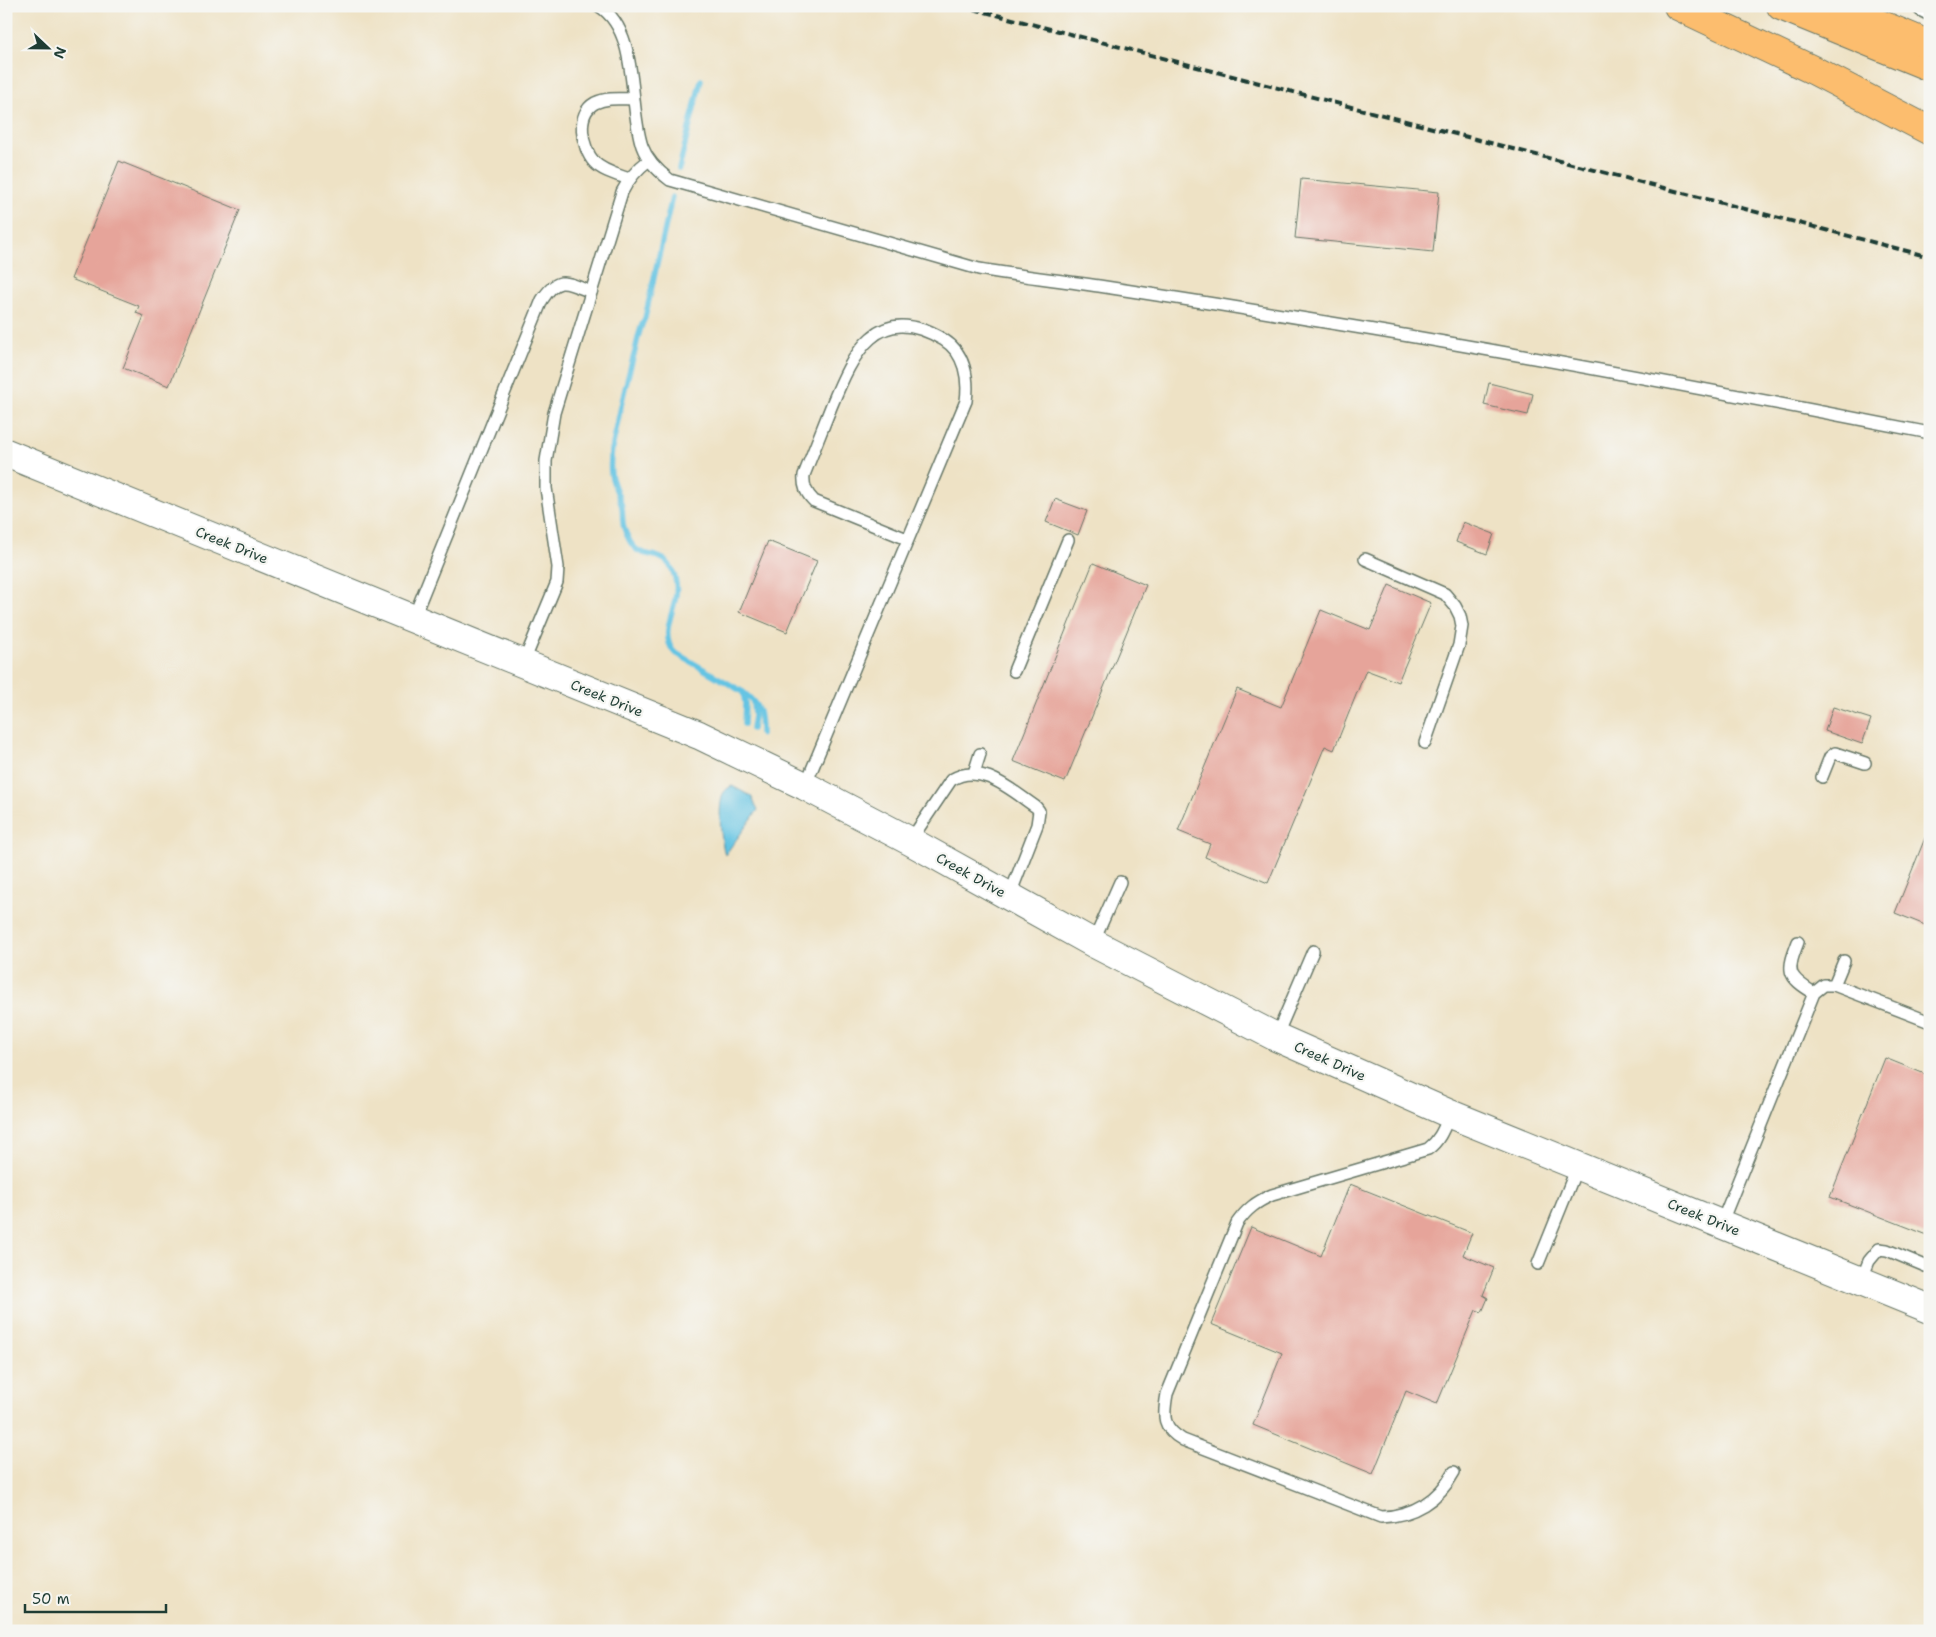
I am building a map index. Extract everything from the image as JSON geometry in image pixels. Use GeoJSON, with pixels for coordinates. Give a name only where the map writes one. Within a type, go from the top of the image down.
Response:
{"type":"FeatureCollection","features":[{"type":"Feature","properties":{"kind":"main road"},"geometry":{"type":"LineString","coordinates":[[1678,6],[1930,131]]}},
{"type":"Feature","properties":{"kind":"main road"},"geometry":{"type":"LineString","coordinates":[[1781,6],[1930,67]]}},
{"type":"Feature","properties":{"kind":"main road"},"geometry":{"type":"LineString","coordinates":[[1837,6],[1930,45]]}},
{"type":"Feature","properties":{"kind":"street"},"geometry":{"type":"LineString","coordinates":[[1924,6],[1930,10]]}},
{"type":"Feature","properties":{"kind":"street","name":"Creek Drive"},"geometry":{"type":"LineString","coordinates":[[6,452],[699,735],[805,786],[910,841],[1093,943],[1276,1036],[1450,1114],[1930,1309]]}},
{"type":"Feature","properties":{"kind":"lane"},"geometry":{"type":"LineString","coordinates":[[599,6],[611,15],[620,31],[628,54],[633,100],[642,147],[649,160],[659,172],[670,180],[979,269],[1321,322],[1558,362],[1930,433]]}},
{"type":"Feature","properties":{"kind":"lane"},"geometry":{"type":"LineString","coordinates":[[629,179],[595,163],[586,150],[582,126],[587,111],[593,104],[607,99],[633,100]]}},
{"type":"Feature","properties":{"kind":"lane"},"geometry":{"type":"LineString","coordinates":[[523,664],[557,582],[558,567],[546,488],[546,461],[554,413],[622,192],[638,168],[649,160]]}},
{"type":"Feature","properties":{"kind":"lane"},"geometry":{"type":"LineString","coordinates":[[413,619],[542,300],[550,288],[557,283],[568,282],[591,292]]}},
{"type":"Feature","properties":{"kind":"lane"},"geometry":{"type":"LineString","coordinates":[[805,786],[966,401],[968,388],[966,372],[959,356],[948,343],[932,333],[918,328],[901,326],[886,328],[875,335],[863,345],[852,359],[842,378],[807,466],[803,483],[807,494],[814,501],[907,539]]}},
{"type":"Feature","properties":{"kind":"lane"},"geometry":{"type":"LineString","coordinates":[[1014,671],[1068,540]]}},
{"type":"Feature","properties":{"kind":"lane"},"geometry":{"type":"LineString","coordinates":[[1365,558],[1445,594],[1455,606],[1460,616],[1462,626],[1459,645],[1425,743]]}},
{"type":"Feature","properties":{"kind":"lane"},"geometry":{"type":"LineString","coordinates":[[1822,777],[1830,757],[1835,753],[1865,763]]}},
{"type":"Feature","properties":{"kind":"lane"},"geometry":{"type":"LineString","coordinates":[[974,773],[980,754]]}},
{"type":"Feature","properties":{"kind":"lane"},"geometry":{"type":"LineString","coordinates":[[910,841],[951,780],[958,776],[974,773],[996,780],[1039,811],[1037,825],[1009,897]]}},
{"type":"Feature","properties":{"kind":"lane"},"geometry":{"type":"LineString","coordinates":[[1093,943],[1120,882]]}},
{"type":"Feature","properties":{"kind":"lane"},"geometry":{"type":"LineString","coordinates":[[1798,942],[1790,962],[1791,974],[1800,984],[1814,993]]}},
{"type":"Feature","properties":{"kind":"lane"},"geometry":{"type":"LineString","coordinates":[[1276,1036],[1313,951]]}},
{"type":"Feature","properties":{"kind":"lane"},"geometry":{"type":"LineString","coordinates":[[1834,985],[1844,961]]}},
{"type":"Feature","properties":{"kind":"lane"},"geometry":{"type":"LineString","coordinates":[[1721,1224],[1814,993],[1824,985],[1834,985],[1930,1022]]}},
{"type":"Feature","properties":{"kind":"lane"},"geometry":{"type":"LineString","coordinates":[[1450,1114],[1439,1138],[1428,1149],[1272,1195],[1255,1202],[1245,1212],[1236,1223],[1167,1394],[1164,1411],[1166,1424],[1172,1434],[1183,1440],[1381,1517],[1394,1517],[1433,1500],[1447,1486],[1454,1472]]}},
{"type":"Feature","properties":{"kind":"lane"},"geometry":{"type":"LineString","coordinates":[[1538,1264],[1578,1165]]}},
{"type":"Feature","properties":{"kind":"lane"},"geometry":{"type":"LineString","coordinates":[[1861,1281],[1869,1261],[1879,1249],[1886,1250],[1930,1268]]}},
{"type":"Feature","properties":{"kind":"water"},"geometry":{"type":"Polygon","coordinates":[[[732,786],[751,796],[758,810],[725,855],[720,826],[720,810],[724,792],[732,786]]]}},
{"type":"Feature","properties":{"kind":"building"},"geometry":{"type":"Polygon","coordinates":[[[119,161],[240,210],[169,386],[123,368],[144,316],[136,313],[139,306],[71,279],[119,161]]]}},
{"type":"Feature","properties":{"kind":"building"},"geometry":{"type":"Polygon","coordinates":[[[1301,179],[1439,192],[1433,252],[1295,238],[1301,179]]]}},
{"type":"Feature","properties":{"kind":"building"},"geometry":{"type":"Polygon","coordinates":[[[1489,383],[1533,394],[1528,415],[1484,405],[1489,383]]]}},
{"type":"Feature","properties":{"kind":"building"},"geometry":{"type":"Polygon","coordinates":[[[1055,499],[1087,511],[1078,535],[1046,522],[1055,499]]]}},
{"type":"Feature","properties":{"kind":"building"},"geometry":{"type":"Polygon","coordinates":[[[1463,522],[1494,534],[1487,554],[1456,542],[1463,522]]]}},
{"type":"Feature","properties":{"kind":"building"},"geometry":{"type":"Polygon","coordinates":[[[768,541],[817,561],[787,632],[739,612],[768,541]]]}},
{"type":"Feature","properties":{"kind":"building"},"geometry":{"type":"Polygon","coordinates":[[[1093,563],[1146,585],[1065,782],[1013,761],[1093,563]]]}},
{"type":"Feature","properties":{"kind":"building"},"geometry":{"type":"Polygon","coordinates":[[[1389,585],[1431,603],[1398,682],[1366,670],[1334,750],[1325,746],[1268,883],[1205,857],[1210,844],[1178,831],[1237,689],[1281,707],[1321,610],[1370,630],[1389,585]]]}},
{"type":"Feature","properties":{"kind":"building"},"geometry":{"type":"Polygon","coordinates":[[[1833,707],[1871,719],[1862,744],[1825,731],[1833,707]]]}},
{"type":"Feature","properties":{"kind":"building"},"geometry":{"type":"Polygon","coordinates":[[[1930,828],[1930,927],[1895,913],[1930,828]]]}},
{"type":"Feature","properties":{"kind":"building"},"geometry":{"type":"Polygon","coordinates":[[[1885,1058],[1930,1076],[1930,1236],[1830,1197],[1885,1058]]]}},
{"type":"Feature","properties":{"kind":"building"},"geometry":{"type":"Polygon","coordinates":[[[1350,1184],[1472,1233],[1463,1255],[1494,1268],[1483,1295],[1488,1298],[1482,1312],[1476,1310],[1437,1404],[1406,1391],[1373,1474],[1253,1425],[1282,1353],[1211,1324],[1251,1227],[1321,1256],[1350,1184]]]}},
{"type":"Feature","properties":{"kind":"waterway"},"geometry":{"type":"LineString","coordinates":[[679,169],[701,80]]}},
{"type":"Feature","properties":{"kind":"waterway"},"geometry":{"type":"LineString","coordinates":[[672,197],[645,318],[641,326],[621,406],[612,449],[611,474],[622,507],[624,528],[631,544],[638,551],[663,559],[673,571],[676,592],[668,627],[669,644],[674,652],[749,697],[758,710],[761,720],[761,734]]}},
{"type":"Feature","properties":{"kind":"waterway"},"geometry":{"type":"LineString","coordinates":[[743,692],[745,703],[744,724]]}},
{"type":"Feature","properties":{"kind":"waterway"},"geometry":{"type":"LineString","coordinates":[[752,729],[754,716],[753,702]]}},
{"type":"Feature","properties":{"kind":"railway"},"geometry":{"type":"LineString","coordinates":[[962,6],[1930,257]]}}]}
